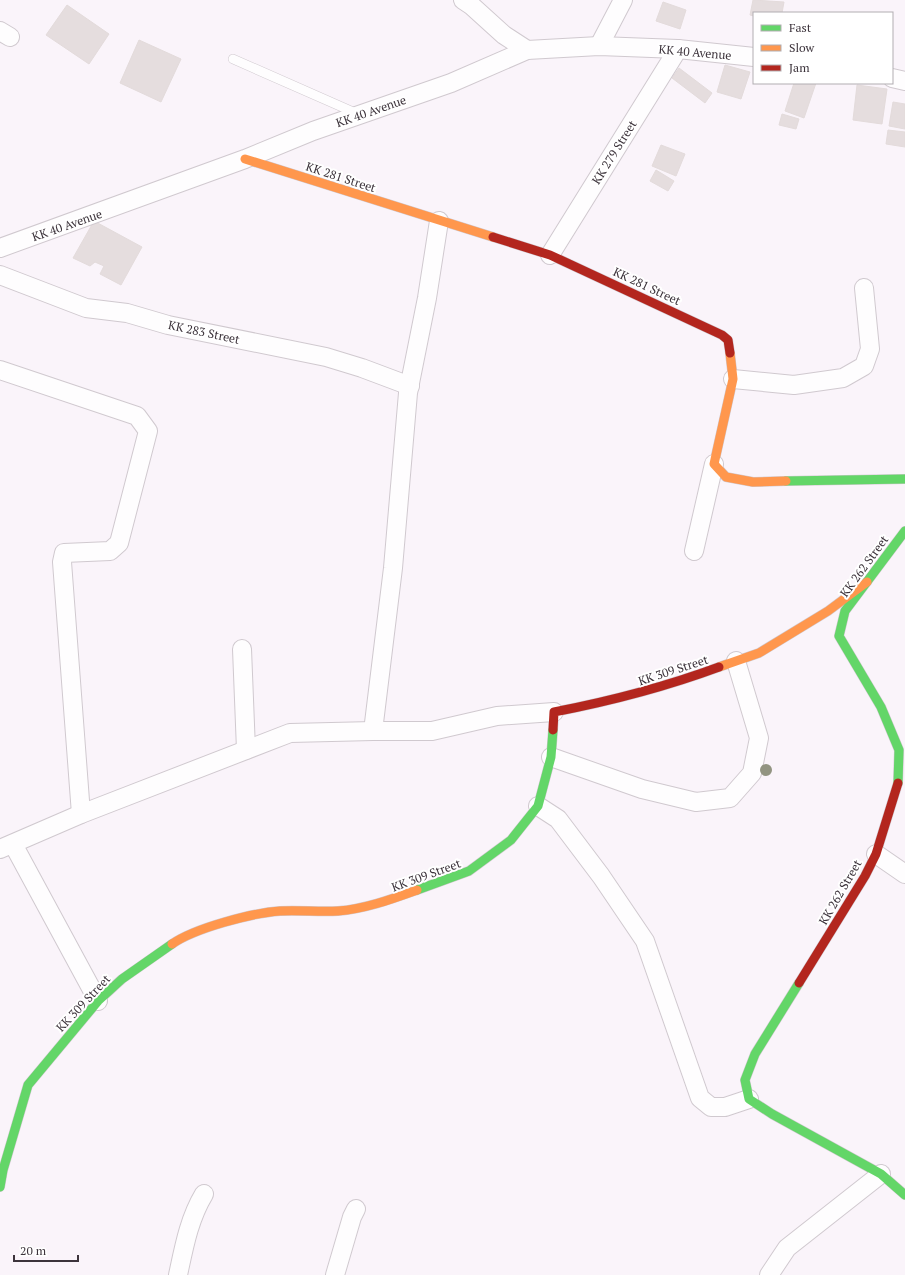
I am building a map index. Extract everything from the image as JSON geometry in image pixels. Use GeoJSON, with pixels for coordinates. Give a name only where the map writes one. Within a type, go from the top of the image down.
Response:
{"type":"FeatureCollection","features":[{"type":"Feature","properties":{"kind":"street"},"geometry":{"type":"LineString","coordinates":[[463,0],[472,6],[504,35],[527,50]]}},
{"type":"Feature","properties":{"kind":"street"},"geometry":{"type":"LineString","coordinates":[[599,46],[623,0]]}},
{"type":"Feature","properties":{"kind":"street","name":"KK 40 Avenue"},"geometry":{"type":"LineString","coordinates":[[0,248],[245,159],[313,130],[451,83],[527,50],[599,46],[678,49],[753,57]]}},
{"type":"Feature","properties":{"kind":"street","name":"KK 279 Street"},"geometry":{"type":"LineString","coordinates":[[550,255],[678,49]]}},
{"type":"Feature","properties":{"kind":"street"},"geometry":{"type":"LineString","coordinates":[[893,78],[905,80]]}},
{"type":"Feature","properties":{"kind":"street","name":"KK 281 Street"},"geometry":{"type":"LineString","coordinates":[[245,159],[550,255],[722,335],[728,340],[733,379],[714,464]]}},
{"type":"Feature","properties":{"kind":"street"},"geometry":{"type":"LineString","coordinates":[[373,731],[393,568],[410,386],[427,298],[439,221]]}},
{"type":"Feature","properties":{"kind":"street","name":"KK 283 Street"},"geometry":{"type":"LineString","coordinates":[[0,275],[86,308],[127,313],[168,325],[326,357],[362,368],[410,386]]}},
{"type":"Feature","properties":{"kind":"street"},"geometry":{"type":"LineString","coordinates":[[733,379],[794,385],[843,378],[864,366],[870,349],[864,288]]}},
{"type":"Feature","properties":{"kind":"street"},"geometry":{"type":"LineString","coordinates":[[0,370],[137,416],[148,431],[119,543],[110,551],[64,553],[62,562],[81,814]]}},
{"type":"Feature","properties":{"kind":"street"},"geometry":{"type":"LineString","coordinates":[[714,464],[726,477],[753,482],[905,479]]}},
{"type":"Feature","properties":{"kind":"street"},"geometry":{"type":"LineString","coordinates":[[694,551],[714,464]]}},
{"type":"Feature","properties":{"kind":"street","name":"KK 262 Street"},"geometry":{"type":"LineString","coordinates":[[749,1099],[745,1080],[755,1054],[865,876],[876,854],[898,787],[899,750],[881,707],[839,636],[846,612],[905,531]]}},
{"type":"Feature","properties":{"kind":"street","name":"KK 309 Street"},"geometry":{"type":"LineString","coordinates":[[0,1187],[1,1170],[28,1085],[98,1001],[122,979],[181,938],[231,921],[279,911],[338,911],[385,902],[469,872],[511,840],[538,806],[551,757],[554,712],[619,699],[676,683],[759,653],[828,611],[867,582]]}},
{"type":"Feature","properties":{"kind":"street"},"geometry":{"type":"LineString","coordinates":[[242,648],[246,750]]}},
{"type":"Feature","properties":{"kind":"street"},"geometry":{"type":"LineString","coordinates":[[551,757],[642,789],[696,802],[730,798],[752,773],[759,738],[736,661]]}},
{"type":"Feature","properties":{"kind":"street"},"geometry":{"type":"LineString","coordinates":[[98,1001],[7,846],[81,814],[290,733],[432,731],[497,716],[554,712]]}},
{"type":"Feature","properties":{"kind":"street"},"geometry":{"type":"LineString","coordinates":[[538,806],[558,819],[645,941],[700,1098],[711,1107],[726,1107],[749,1099],[772,1114],[881,1174],[905,1195]]}},
{"type":"Feature","properties":{"kind":"street"},"geometry":{"type":"LineString","coordinates":[[876,854],[905,874]]}},
{"type":"Feature","properties":{"kind":"street"},"geometry":{"type":"LineString","coordinates":[[768,1275],[787,1248],[881,1174]]}},
{"type":"Feature","properties":{"kind":"street"},"geometry":{"type":"LineString","coordinates":[[178,1275],[187,1236],[196,1207],[204,1194]]}},
{"type":"Feature","properties":{"kind":"street"},"geometry":{"type":"LineString","coordinates":[[335,1275],[352,1217],[356,1209]]}},
{"type":"Feature","properties":{"kind":"lane"},"geometry":{"type":"LineString","coordinates":[[233,59],[358,115]]}},
{"type":"Feature","properties":{"kind":"building"},"geometry":{"type":"Polygon","coordinates":[[[753,0],[784,2],[782,12],[753,12],[753,16],[750,15],[753,0]]]}},
{"type":"Feature","properties":{"kind":"building"},"geometry":{"type":"Polygon","coordinates":[[[663,2],[686,10],[680,29],[656,21],[663,2]]]}},
{"type":"Feature","properties":{"kind":"building"},"geometry":{"type":"Polygon","coordinates":[[[67,5],[109,34],[89,64],[46,35],[67,5]]]}},
{"type":"Feature","properties":{"kind":"building"},"geometry":{"type":"Polygon","coordinates":[[[139,40],[181,59],[161,102],[120,83],[139,40]]]}},
{"type":"Feature","properties":{"kind":"building"},"geometry":{"type":"Polygon","coordinates":[[[725,65],[750,72],[741,99],[717,92],[725,65]]]}},
{"type":"Feature","properties":{"kind":"building"},"geometry":{"type":"Polygon","coordinates":[[[679,68],[712,93],[705,103],[672,78],[679,68]]]}},
{"type":"Feature","properties":{"kind":"building"},"geometry":{"type":"Polygon","coordinates":[[[794,84],[816,84],[804,118],[785,111],[794,84]]]}},
{"type":"Feature","properties":{"kind":"building"},"geometry":{"type":"Polygon","coordinates":[[[857,85],[887,89],[882,124],[853,120],[857,85]]]}},
{"type":"Feature","properties":{"kind":"building"},"geometry":{"type":"Polygon","coordinates":[[[893,102],[905,104],[905,129],[889,126],[893,102]]]}},
{"type":"Feature","properties":{"kind":"building"},"geometry":{"type":"Polygon","coordinates":[[[782,114],[799,119],[796,129],[779,125],[782,114]]]}},
{"type":"Feature","properties":{"kind":"building"},"geometry":{"type":"Polygon","coordinates":[[[888,130],[905,132],[905,147],[886,144],[888,130]]]}},
{"type":"Feature","properties":{"kind":"building"},"geometry":{"type":"Polygon","coordinates":[[[661,145],[685,154],[676,176],[652,166],[661,145]]]}},
{"type":"Feature","properties":{"kind":"building"},"geometry":{"type":"Polygon","coordinates":[[[656,170],[674,181],[668,191],[650,181],[656,170]]]}},
{"type":"Feature","properties":{"kind":"building"},"geometry":{"type":"Polygon","coordinates":[[[94,221],[142,247],[121,285],[100,274],[104,266],[95,262],[90,266],[73,258],[94,221]]]}},
{"type":"Feature","properties":{"kind":"traffic: fast"},"geometry":{"type":"LineString","coordinates":[[786,481],[905,479]]}},
{"type":"Feature","properties":{"kind":"traffic: fast"},"geometry":{"type":"LineString","coordinates":[[898,783],[899,750],[881,707],[839,636],[845,611],[905,531]]}},
{"type":"Feature","properties":{"kind":"traffic: fast"},"geometry":{"type":"LineString","coordinates":[[417,890],[469,871],[511,840],[538,806],[551,757],[553,730]]}},
{"type":"Feature","properties":{"kind":"traffic: fast"},"geometry":{"type":"LineString","coordinates":[[0,1187],[3,1170],[28,1085],[98,1001],[122,979],[172,944]]}},
{"type":"Feature","properties":{"kind":"traffic: fast"},"geometry":{"type":"LineString","coordinates":[[799,983],[755,1054],[745,1080],[749,1099],[772,1114],[881,1174],[905,1195]]}},
{"type":"Feature","properties":{"kind":"traffic: slow"},"geometry":{"type":"LineString","coordinates":[[245,159],[493,237]]}},
{"type":"Feature","properties":{"kind":"traffic: slow"},"geometry":{"type":"LineString","coordinates":[[730,353],[733,379],[714,464],[726,477],[753,482],[786,481]]}},
{"type":"Feature","properties":{"kind":"traffic: slow"},"geometry":{"type":"LineString","coordinates":[[719,667],[759,653],[828,611],[867,582]]}},
{"type":"Feature","properties":{"kind":"traffic: slow"},"geometry":{"type":"LineString","coordinates":[[172,944],[195,932],[240,918],[280,911],[348,910],[378,903],[417,890]]}},
{"type":"Feature","properties":{"kind":"traffic: jam"},"geometry":{"type":"LineString","coordinates":[[493,237],[550,255],[722,335],[728,340],[730,353]]}},
{"type":"Feature","properties":{"kind":"traffic: jam"},"geometry":{"type":"LineString","coordinates":[[553,730],[554,712],[638,693],[719,667]]}},
{"type":"Feature","properties":{"kind":"traffic: jam"},"geometry":{"type":"LineString","coordinates":[[799,983],[865,876],[876,854],[898,783]]}}]}
